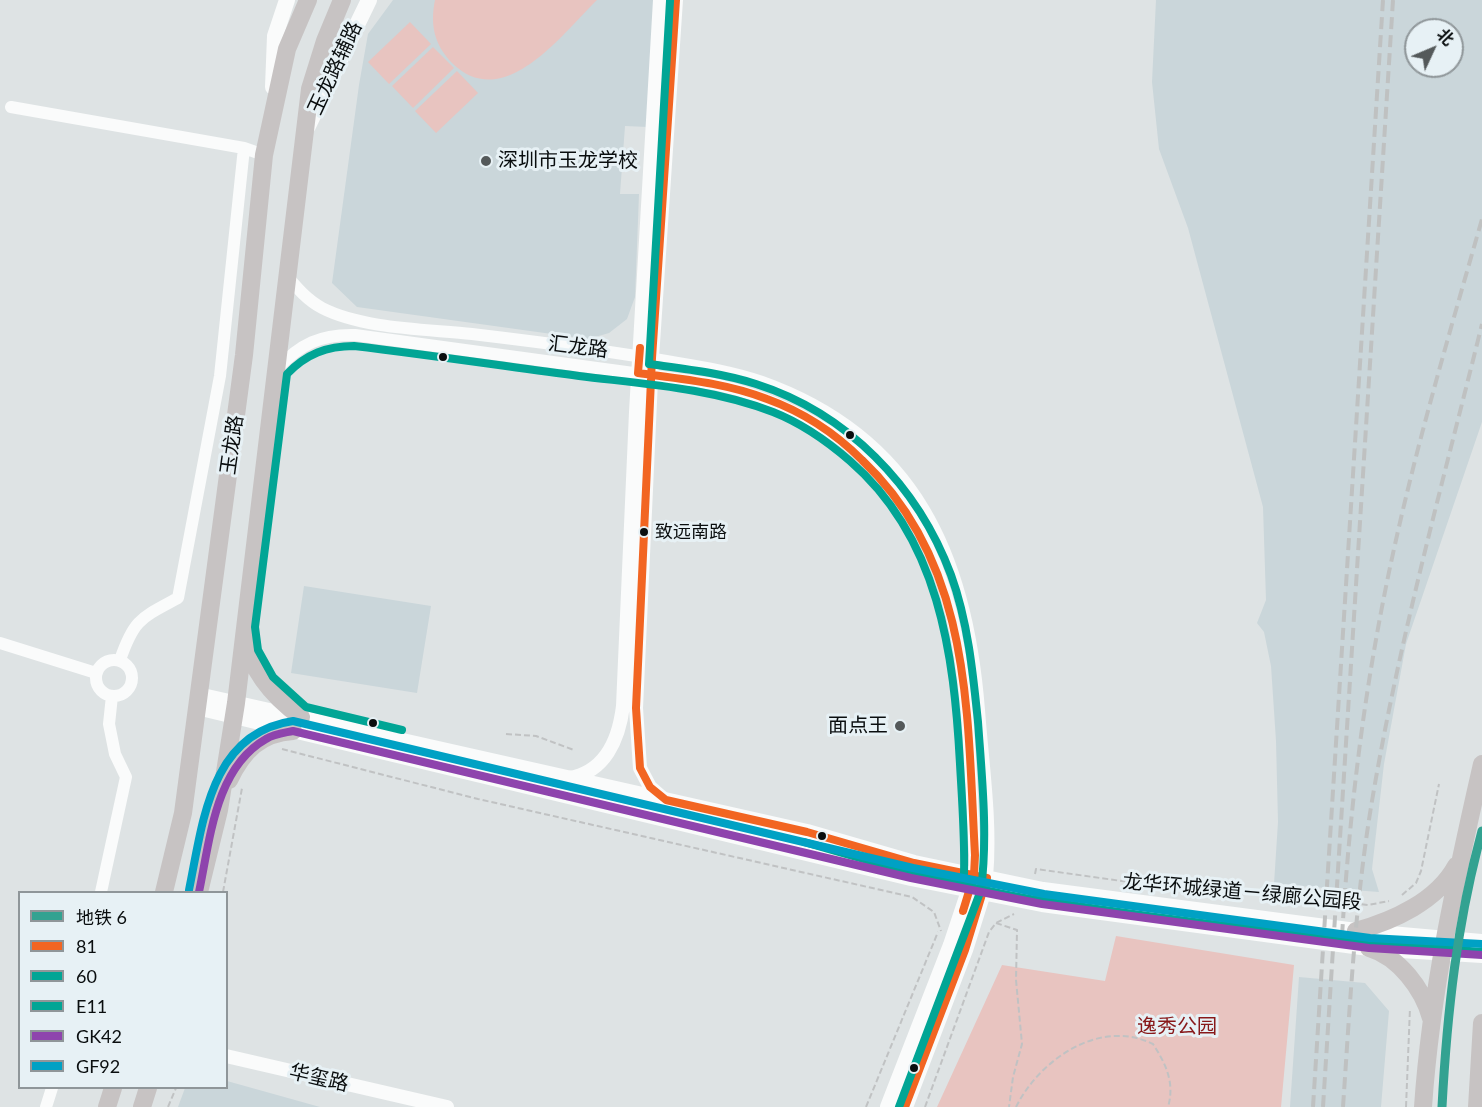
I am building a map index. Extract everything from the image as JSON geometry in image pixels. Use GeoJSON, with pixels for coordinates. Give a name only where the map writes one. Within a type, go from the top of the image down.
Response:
{"type":"FeatureCollection","features":[{"type":"Feature","properties":{"kind":"main road"},"geometry":{"type":"LineString","coordinates":[[272,111],[275,36],[287,0]]}},
{"type":"Feature","properties":{"kind":"main road","name":"玉龙路"},"geometry":{"type":"LineString","coordinates":[[164,891],[183,813],[244,355],[264,155],[287,49],[308,0]]}},
{"type":"Feature","properties":{"kind":"main road","name":"玉龙路"},"geometry":{"type":"LineString","coordinates":[[199,891],[221,797],[235,710],[310,89],[325,41],[342,0]]}},
{"type":"Feature","properties":{"kind":"main road","name":"玉龙路辅路"},"geometry":{"type":"LineString","coordinates":[[303,138],[369,0]]}},
{"type":"Feature","properties":{"kind":"main road"},"geometry":{"type":"LineString","coordinates":[[244,627],[248,653],[261,676],[297,724]]}},
{"type":"Feature","properties":{"kind":"main road"},"geometry":{"type":"LineString","coordinates":[[198,701],[900,875],[1043,890],[1356,931],[1482,955]]}},
{"type":"Feature","properties":{"kind":"main road"},"geometry":{"type":"LineString","coordinates":[[221,797],[239,760],[252,745],[297,724],[568,778],[807,832],[1042,904],[1369,948],[1443,947],[1482,942]]}},
{"type":"Feature","properties":{"kind":"main road"},"geometry":{"type":"LineString","coordinates":[[1424,1107],[1431,1020],[1443,947],[1482,764]]}},
{"type":"Feature","properties":{"kind":"main road"},"geometry":{"type":"LineString","coordinates":[[1356,931],[1397,917],[1417,904],[1444,883],[1461,856]]}},
{"type":"Feature","properties":{"kind":"main road"},"geometry":{"type":"LineString","coordinates":[[888,1107],[979,884]]}},
{"type":"Feature","properties":{"kind":"main road"},"geometry":{"type":"LineString","coordinates":[[904,1107],[979,884]]}},
{"type":"Feature","properties":{"kind":"main road"},"geometry":{"type":"LineString","coordinates":[[1369,948],[1380,952],[1410,979],[1427,1005],[1431,1020]]}},
{"type":"Feature","properties":{"kind":"main road"},"geometry":{"type":"LineString","coordinates":[[1477,1107],[1482,1030]]}},
{"type":"Feature","properties":{"kind":"main road"},"geometry":{"type":"LineString","coordinates":[[107,1107],[113,1089]]}},
{"type":"Feature","properties":{"kind":"street"},"geometry":{"type":"LineString","coordinates":[[568,778],[580,776],[601,762],[618,737],[621,723],[646,357],[660,0]]}},
{"type":"Feature","properties":{"kind":"street"},"geometry":{"type":"LineString","coordinates":[[646,357],[676,0]]}},
{"type":"Feature","properties":{"kind":"street"},"geometry":{"type":"LineString","coordinates":[[11,107],[244,148],[264,155]]}},
{"type":"Feature","properties":{"kind":"street"},"geometry":{"type":"LineString","coordinates":[[120,660],[128,639],[142,617],[178,598],[220,376],[244,148]]}},
{"type":"Feature","properties":{"kind":"street","name":"汇龙路"},"geometry":{"type":"LineString","coordinates":[[286,275],[310,301],[351,318],[646,357],[738,375],[803,400],[845,424],[865,441],[919,501],[946,551],[962,597],[971,634],[989,834],[979,884]]}},
{"type":"Feature","properties":{"kind":"street","name":"汇龙路"},"geometry":{"type":"LineString","coordinates":[[277,369],[292,353],[312,340],[338,334],[645,374],[743,391],[790,408],[834,435],[881,475],[907,507],[934,556],[953,620],[963,681],[979,884]]}},
{"type":"Feature","properties":{"kind":"street"},"geometry":{"type":"LineString","coordinates":[[645,374],[636,734],[639,761],[644,778],[657,794],[666,800]]}},
{"type":"Feature","properties":{"kind":"street"},"geometry":{"type":"LineString","coordinates":[[0,643],[96,673]]}},
{"type":"Feature","properties":{"kind":"street"},"geometry":{"type":"LineString","coordinates":[[109,660],[120,660],[131,672],[131,685],[122,694],[112,696],[98,686],[96,673],[109,660]]}},
{"type":"Feature","properties":{"kind":"street"},"geometry":{"type":"LineString","coordinates":[[101,891],[126,777],[116,754],[109,724],[112,696]]}},
{"type":"Feature","properties":{"kind":"street","name":"华玺路"},"geometry":{"type":"LineString","coordinates":[[228,1056],[447,1107]]}},
{"type":"Feature","properties":{"kind":"street"},"geometry":{"type":"LineString","coordinates":[[46,1107],[52,1089]]}},
{"type":"Feature","properties":{"kind":"path"},"geometry":{"type":"LineString","coordinates":[[506,734],[536,736],[574,750]]}},
{"type":"Feature","properties":{"kind":"path"},"geometry":{"type":"LineString","coordinates":[[280,748],[478,799],[912,897],[934,912],[939,931],[866,1107]]}},
{"type":"Feature","properties":{"kind":"path","name":"龙华环城绿道－绿廊公园段"},"geometry":{"type":"LineString","coordinates":[[1034,880],[1036,870],[1207,893],[1289,896],[1368,905],[1395,899],[1416,883],[1424,865],[1428,829],[1439,784]]}},
{"type":"Feature","properties":{"kind":"path"},"geometry":{"type":"LineString","coordinates":[[223,891],[242,788]]}},
{"type":"Feature","properties":{"kind":"path"},"geometry":{"type":"LineString","coordinates":[[925,1107],[984,945],[996,923],[1017,914]]}},
{"type":"Feature","properties":{"kind":"path"},"geometry":{"type":"LineString","coordinates":[[996,923],[1017,930],[1016,980],[1022,1044],[1012,1077],[1009,1107]]}},
{"type":"Feature","properties":{"kind":"path"},"geometry":{"type":"LineString","coordinates":[[939,931],[947,933]]}},
{"type":"Feature","properties":{"kind":"path"},"geometry":{"type":"LineString","coordinates":[[1406,1107],[1410,1005]]}},
{"type":"Feature","properties":{"kind":"path"},"geometry":{"type":"LineString","coordinates":[[1016,1107],[1041,1072],[1068,1050],[1104,1035],[1131,1036],[1153,1044],[1170,1078],[1172,1090],[1168,1107]]}},
{"type":"Feature","properties":{"kind":"path"},"geometry":{"type":"LineString","coordinates":[[168,1107],[176,1089]]}},
{"type":"Feature","properties":{"kind":"shaded area","name":"深圳市玉龙学校"},"geometry":{"type":"Polygon","coordinates":[[[393,0],[656,0],[648,127],[625,126],[620,194],[639,194],[635,297],[627,319],[609,333],[588,339],[357,307],[332,283],[368,34],[393,0]]]}},
{"type":"Feature","properties":{"kind":"shaded area"},"geometry":{"type":"Polygon","coordinates":[[[1156,0],[1482,0],[1482,422],[1406,644],[1384,764],[1372,869],[1379,892],[1274,884],[1278,822],[1276,741],[1271,666],[1264,632],[1257,623],[1266,600],[1263,507],[1188,228],[1159,149],[1152,82],[1156,0]]]}},
{"type":"Feature","properties":{"kind":"shaded area"},"geometry":{"type":"Polygon","coordinates":[[[304,586],[431,606],[417,693],[291,673],[304,586]]]}},
{"type":"Feature","properties":{"kind":"shaded area"},"geometry":{"type":"Polygon","coordinates":[[[1299,977],[1365,983],[1389,1011],[1381,1107],[1290,1107],[1299,977]]]}},
{"type":"Feature","properties":{"kind":"shaded area"},"geometry":{"type":"Polygon","coordinates":[[[228,1081],[320,1107],[178,1107],[185,1089],[228,1089],[228,1081]]]}},
{"type":"Feature","properties":{"kind":"green space"},"geometry":{"type":"Polygon","coordinates":[[[435,0],[597,0],[531,63],[512,74],[492,79],[472,76],[452,63],[446,56],[437,41],[433,26],[435,0]]]}},
{"type":"Feature","properties":{"kind":"green space"},"geometry":{"type":"Polygon","coordinates":[[[410,22],[431,44],[389,84],[368,62],[410,22]]]}},
{"type":"Feature","properties":{"kind":"green space"},"geometry":{"type":"Polygon","coordinates":[[[433,47],[454,68],[413,108],[392,86],[433,47]]]}},
{"type":"Feature","properties":{"kind":"green space"},"geometry":{"type":"Polygon","coordinates":[[[457,71],[478,93],[436,133],[415,111],[457,71]]]}},
{"type":"Feature","properties":{"kind":"green space","name":"逸秀公园"},"geometry":{"type":"Polygon","coordinates":[[[1116,936],[1294,965],[1281,1107],[937,1107],[1002,965],[1105,981],[1116,936]]]}},
{"type":"Feature","properties":{"kind":"railway"},"geometry":{"type":"LineString","coordinates":[[1313,1107],[1383,0]]}},
{"type":"Feature","properties":{"kind":"railway"},"geometry":{"type":"LineString","coordinates":[[1323,1107],[1393,0]]}},
{"type":"Feature","properties":{"kind":"railway"},"geometry":{"type":"LineString","coordinates":[[1342,936],[1347,861],[1360,747],[1387,581],[1424,425],[1482,219]]}},
{"type":"Feature","properties":{"kind":"railway"},"geometry":{"type":"LineString","coordinates":[[1343,1107],[1357,915],[1372,801],[1408,621],[1482,324]]}},
{"type":"Feature","properties":{"kind":"metro line","name":"6"},"geometry":{"type":"LineString","coordinates":[[1442,1107],[1454,968],[1466,899],[1482,831]]}},
{"type":"Feature","properties":{"kind":"transit line","name":"81"},"geometry":{"type":"LineString","coordinates":[[676,0],[652,358],[636,708],[640,768],[650,787],[666,800],[807,832],[914,863],[987,878],[965,950],[905,1107]]}},
{"type":"Feature","properties":{"kind":"transit line","name":"E11"},"geometry":{"type":"LineString","coordinates":[[670,1],[649,364],[717,374],[756,384],[789,397],[820,414],[849,434],[899,483],[919,512],[937,542],[951,575],[966,629],[972,666],[983,785],[984,848],[981,890],[899,1107]]}},
{"type":"Feature","properties":{"kind":"transit line","name":"60"},"geometry":{"type":"LineString","coordinates":[[402,730],[306,707],[273,677],[258,650],[255,627],[287,374],[309,356],[326,350],[354,346],[653,385],[726,397],[794,421],[850,461],[880,492],[904,525],[922,561],[936,600],[953,681],[962,791],[964,874]]}},
{"type":"Feature","properties":{"kind":"transit line","name":"81"},"geometry":{"type":"LineString","coordinates":[[640,348],[638,373],[736,389],[780,404],[830,432],[862,460],[898,501],[925,546],[944,594],[957,644],[965,696],[975,855],[974,875],[963,911]]}},
{"type":"Feature","properties":{"kind":"transit line","name":"GF92"},"geometry":{"type":"LineString","coordinates":[[189,890],[206,810],[215,784],[227,762],[244,743],[265,729],[293,721],[913,868],[1044,894],[1370,938],[1482,944]]}},
{"type":"Feature","properties":{"kind":"transit line","name":"GK42"},"geometry":{"type":"LineString","coordinates":[[199,891],[212,828],[225,786],[249,752],[266,739],[293,731],[911,878],[1042,904],[1369,948],[1482,955]]}},
{"type":"Feature","properties":{"kind":"transit line","name":"60"},"geometry":{"type":"LineString","coordinates":[[804,842],[953,883],[1043,901],[1262,930],[1481,952]]}},
{"type":"Feature","properties":{"kind":"place","name":"深圳市玉龙学校"},"geometry":{"type":"Point","coordinates":[486,161]}},
{"type":"Feature","properties":{"kind":"place","name":"致远南路"},"geometry":{"type":"Point","coordinates":[644,532]}},
{"type":"Feature","properties":{"kind":"place","name":"面点王"},"geometry":{"type":"Point","coordinates":[900,726]}}]}
